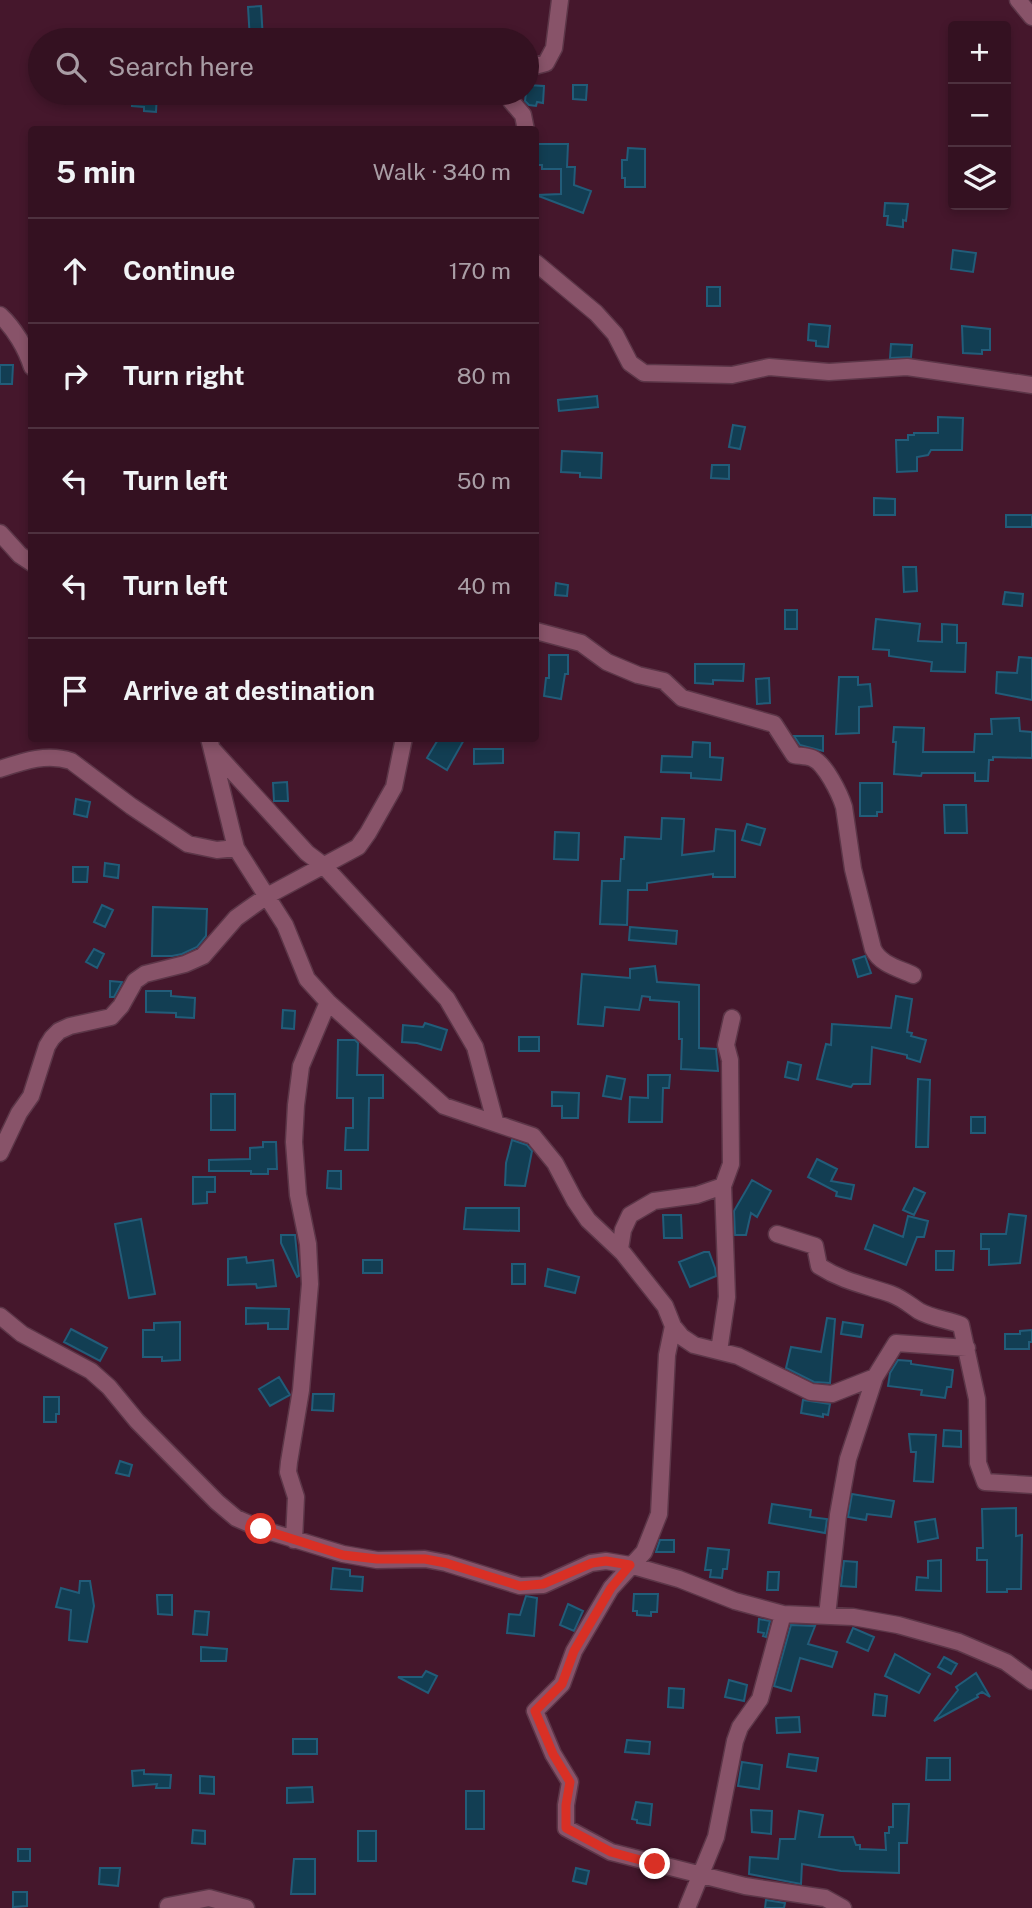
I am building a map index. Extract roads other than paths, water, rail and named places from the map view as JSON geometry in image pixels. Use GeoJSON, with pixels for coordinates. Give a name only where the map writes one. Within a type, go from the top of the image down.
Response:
{"type":"FeatureCollection","features":[{"type":"Feature","properties":{"kind":"street"},"geometry":{"type":"LineString","coordinates":[[539,65],[546,64],[554,48],[560,0]]}},
{"type":"Feature","properties":{"kind":"street"},"geometry":{"type":"LineString","coordinates":[[1018,0],[1032,18]]}},
{"type":"Feature","properties":{"kind":"street"},"geometry":{"type":"LineString","coordinates":[[514,105],[523,115],[525,126]]}},
{"type":"Feature","properties":{"kind":"street"},"geometry":{"type":"LineString","coordinates":[[539,266],[596,313],[615,334],[630,363],[644,373],[732,375],[769,367],[829,372],[907,368],[1032,385]]}},
{"type":"Feature","properties":{"kind":"street"},"geometry":{"type":"LineString","coordinates":[[0,315],[28,354]]}},
{"type":"Feature","properties":{"kind":"street"},"geometry":{"type":"LineString","coordinates":[[0,533],[28,560]]}},
{"type":"Feature","properties":{"kind":"street"},"geometry":{"type":"LineString","coordinates":[[539,632],[581,643],[607,662],[638,675],[663,681],[682,698],[774,724],[794,755],[812,758],[820,764],[841,797],[844,807],[853,869],[873,949],[882,962],[913,975]]}},
{"type":"Feature","properties":{"kind":"street"},"geometry":{"type":"LineString","coordinates":[[0,1153],[19,1113],[31,1096],[47,1046],[59,1031],[111,1017],[121,1006],[135,981],[145,974],[203,956],[236,918],[267,896],[358,847],[394,787],[403,742]]}},
{"type":"Feature","properties":{"kind":"street"},"geometry":{"type":"LineString","coordinates":[[210,743],[307,853],[323,865],[447,999],[475,1047],[495,1121]]}},
{"type":"Feature","properties":{"kind":"street"},"geometry":{"type":"LineString","coordinates":[[210,743],[236,848],[285,925],[307,979],[328,1002],[444,1106],[533,1136],[555,1163],[588,1220],[620,1250],[664,1306],[673,1326],[682,1337],[694,1345],[738,1356],[811,1392],[832,1394],[875,1377]]}},
{"type":"Feature","properties":{"kind":"street"},"geometry":{"type":"LineString","coordinates":[[0,769],[47,757],[60,757],[71,761],[188,844],[217,850],[236,848]]}},
{"type":"Feature","properties":{"kind":"street"},"geometry":{"type":"LineString","coordinates":[[294,1540],[296,1497],[288,1472],[301,1390],[310,1263],[298,1195],[294,1142],[296,1105],[301,1066],[328,1002]]}},
{"type":"Feature","properties":{"kind":"street"},"geometry":{"type":"LineString","coordinates":[[719,1351],[727,1297],[723,1186],[731,1164],[730,1060],[726,1045],[732,1018]]}},
{"type":"Feature","properties":{"kind":"street"},"geometry":{"type":"LineString","coordinates":[[620,1250],[622,1230],[630,1215],[654,1201],[697,1195],[723,1186]]}},
{"type":"Feature","properties":{"kind":"street"},"geometry":{"type":"LineString","coordinates":[[777,1234],[815,1246],[819,1266],[834,1275],[855,1285],[890,1294],[906,1301],[921,1313],[961,1325],[977,1399],[978,1463],[985,1482],[1032,1485]]}},
{"type":"Feature","properties":{"kind":"street"},"geometry":{"type":"LineString","coordinates":[[0,1316],[22,1334],[91,1371],[109,1387],[169,1455],[228,1511],[246,1523],[294,1540],[360,1558],[425,1559],[446,1563],[520,1586],[543,1584],[592,1563],[606,1561],[630,1565],[680,1579],[743,1604],[783,1614],[886,1622],[959,1642],[1006,1662],[1032,1681]]}},
{"type":"Feature","properties":{"kind":"street"},"geometry":{"type":"LineString","coordinates":[[673,1326],[667,1355],[659,1514],[643,1552],[611,1588],[574,1651],[562,1684],[535,1711],[553,1754],[570,1782],[566,1828],[611,1852],[745,1886],[825,1898],[843,1908]]}},
{"type":"Feature","properties":{"kind":"street"},"geometry":{"type":"LineString","coordinates":[[827,1616],[838,1515],[848,1459],[875,1377],[896,1343],[968,1348]]}},
{"type":"Feature","properties":{"kind":"street"},"geometry":{"type":"LineString","coordinates":[[687,1908],[716,1838],[735,1741],[740,1727],[760,1699],[783,1614]]}},
{"type":"Feature","properties":{"kind":"street"},"geometry":{"type":"LineString","coordinates":[[169,1908],[168,1906],[209,1898],[247,1908]]}}]}
